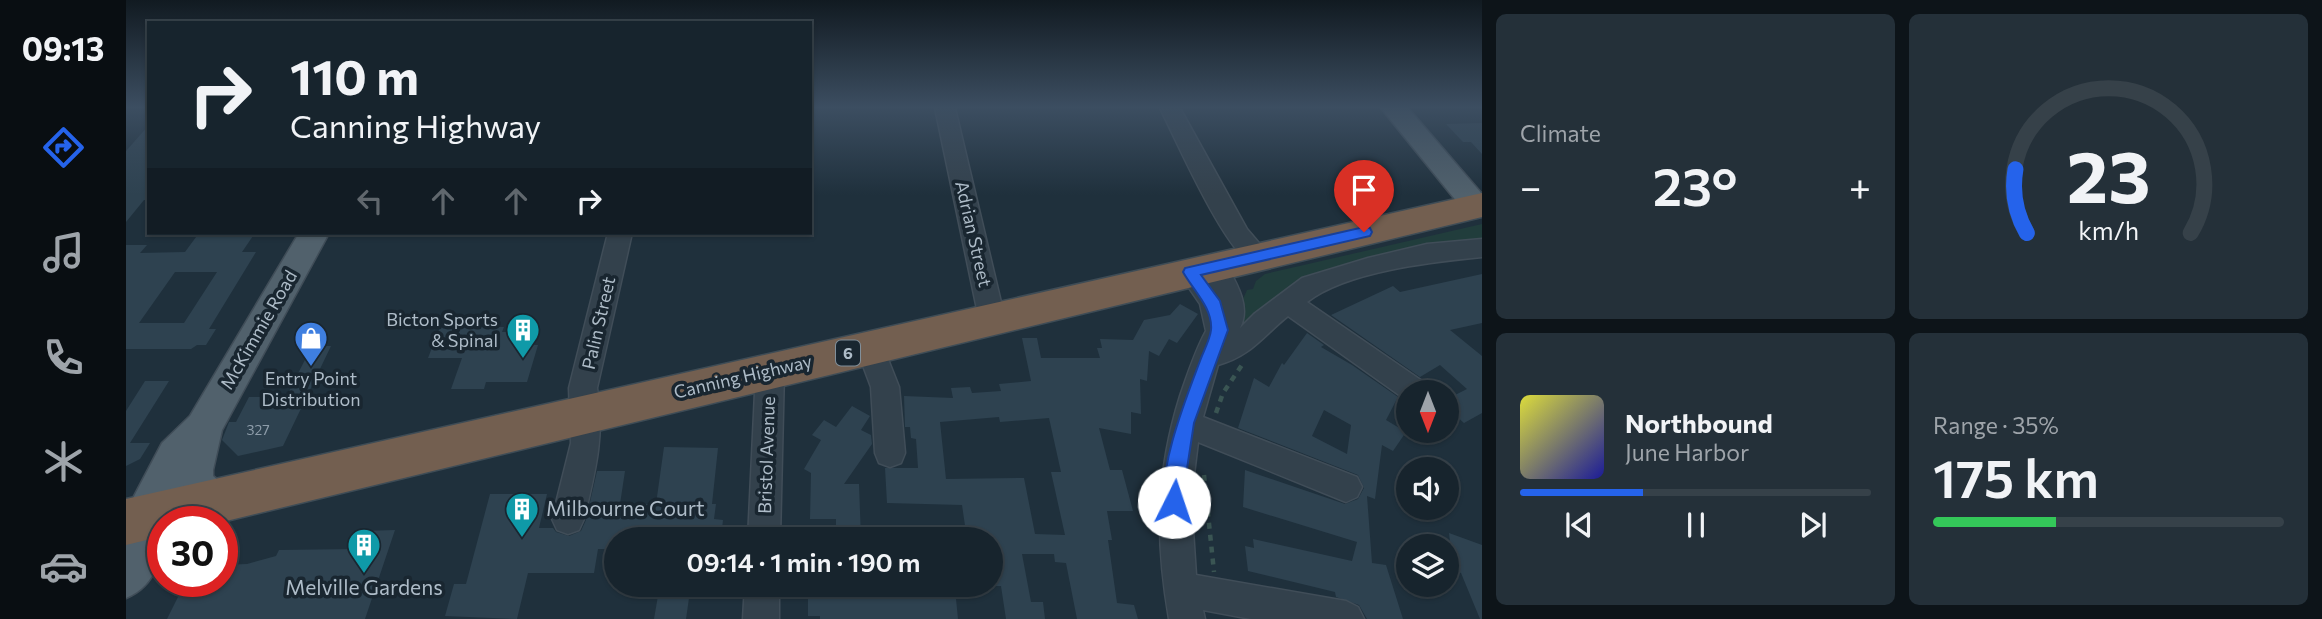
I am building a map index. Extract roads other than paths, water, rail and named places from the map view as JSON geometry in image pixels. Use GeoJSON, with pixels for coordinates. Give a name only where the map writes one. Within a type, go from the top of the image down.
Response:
{"type":"FeatureCollection","features":[{"type":"Feature","properties":{"kind":"highway","name":"Canning Highway"},"geometry":{"type":"LineString","coordinates":[[145,518],[1480,202]]}},
{"type":"Feature","properties":{"kind":"main road"},"geometry":{"type":"LineString","coordinates":[[1420,137],[1480,202]]}},
{"type":"Feature","properties":{"kind":"main road"},"geometry":{"type":"LineString","coordinates":[[1429,137],[1480,202]]}},
{"type":"Feature","properties":{"kind":"main road","name":"McKimmie Road"},"geometry":{"type":"LineString","coordinates":[[126,577],[145,518],[176,456],[203,428],[313,235]]}},
{"type":"Feature","properties":{"kind":"main road","name":"McKimmie Road"},"geometry":{"type":"LineString","coordinates":[[203,428],[192,475],[193,484],[200,493],[214,501]]}},
{"type":"Feature","properties":{"kind":"street","name":"Adrian Street"},"geometry":{"type":"LineString","coordinates":[[951,137],[992,319]]}},
{"type":"Feature","properties":{"kind":"street"},"geometry":{"type":"LineString","coordinates":[[1185,137],[1238,235],[1258,256]]}},
{"type":"Feature","properties":{"kind":"street","name":"Palin Street"},"geometry":{"type":"LineString","coordinates":[[585,415],[583,388],[620,235]]}},
{"type":"Feature","properties":{"kind":"street"},"geometry":{"type":"LineString","coordinates":[[1214,343],[1229,351],[1311,285],[1368,267],[1427,253],[1482,248]]}},
{"type":"Feature","properties":{"kind":"street"},"geometry":{"type":"LineString","coordinates":[[1203,269],[1212,301],[1214,343],[1198,428],[1174,487],[1176,555],[1184,604],[1216,596],[1346,619]]}},
{"type":"Feature","properties":{"kind":"street"},"geometry":{"type":"LineString","coordinates":[[1287,302],[1398,380]]}},
{"type":"Feature","properties":{"kind":"street"},"geometry":{"type":"LineString","coordinates":[[870,347],[885,387],[890,453]]}},
{"type":"Feature","properties":{"kind":"street","name":"Bristol Avenue"},"geometry":{"type":"LineString","coordinates":[[764,527],[770,371]]}},
{"type":"Feature","properties":{"kind":"street"},"geometry":{"type":"LineString","coordinates":[[568,519],[586,443],[585,415]]}},
{"type":"Feature","properties":{"kind":"street"},"geometry":{"type":"LineString","coordinates":[[1198,428],[1346,487]]}},
{"type":"Feature","properties":{"kind":"street"},"geometry":{"type":"LineString","coordinates":[[761,619],[762,597]]}},
{"type":"Feature","properties":{"kind":"place","name":"Bicton Sports & Spinal"},"geometry":{"type":"Point","coordinates":[523,360]}},
{"type":"Feature","properties":{"kind":"place","name":"Entry Point Distribution"},"geometry":{"type":"Point","coordinates":[311,368]}},
{"type":"Feature","properties":{"kind":"place","name":"Milbourne Court"},"geometry":{"type":"Point","coordinates":[522,539]}},
{"type":"Feature","properties":{"kind":"place","name":"Melville Gardens"},"geometry":{"type":"Point","coordinates":[364,575]}}]}
